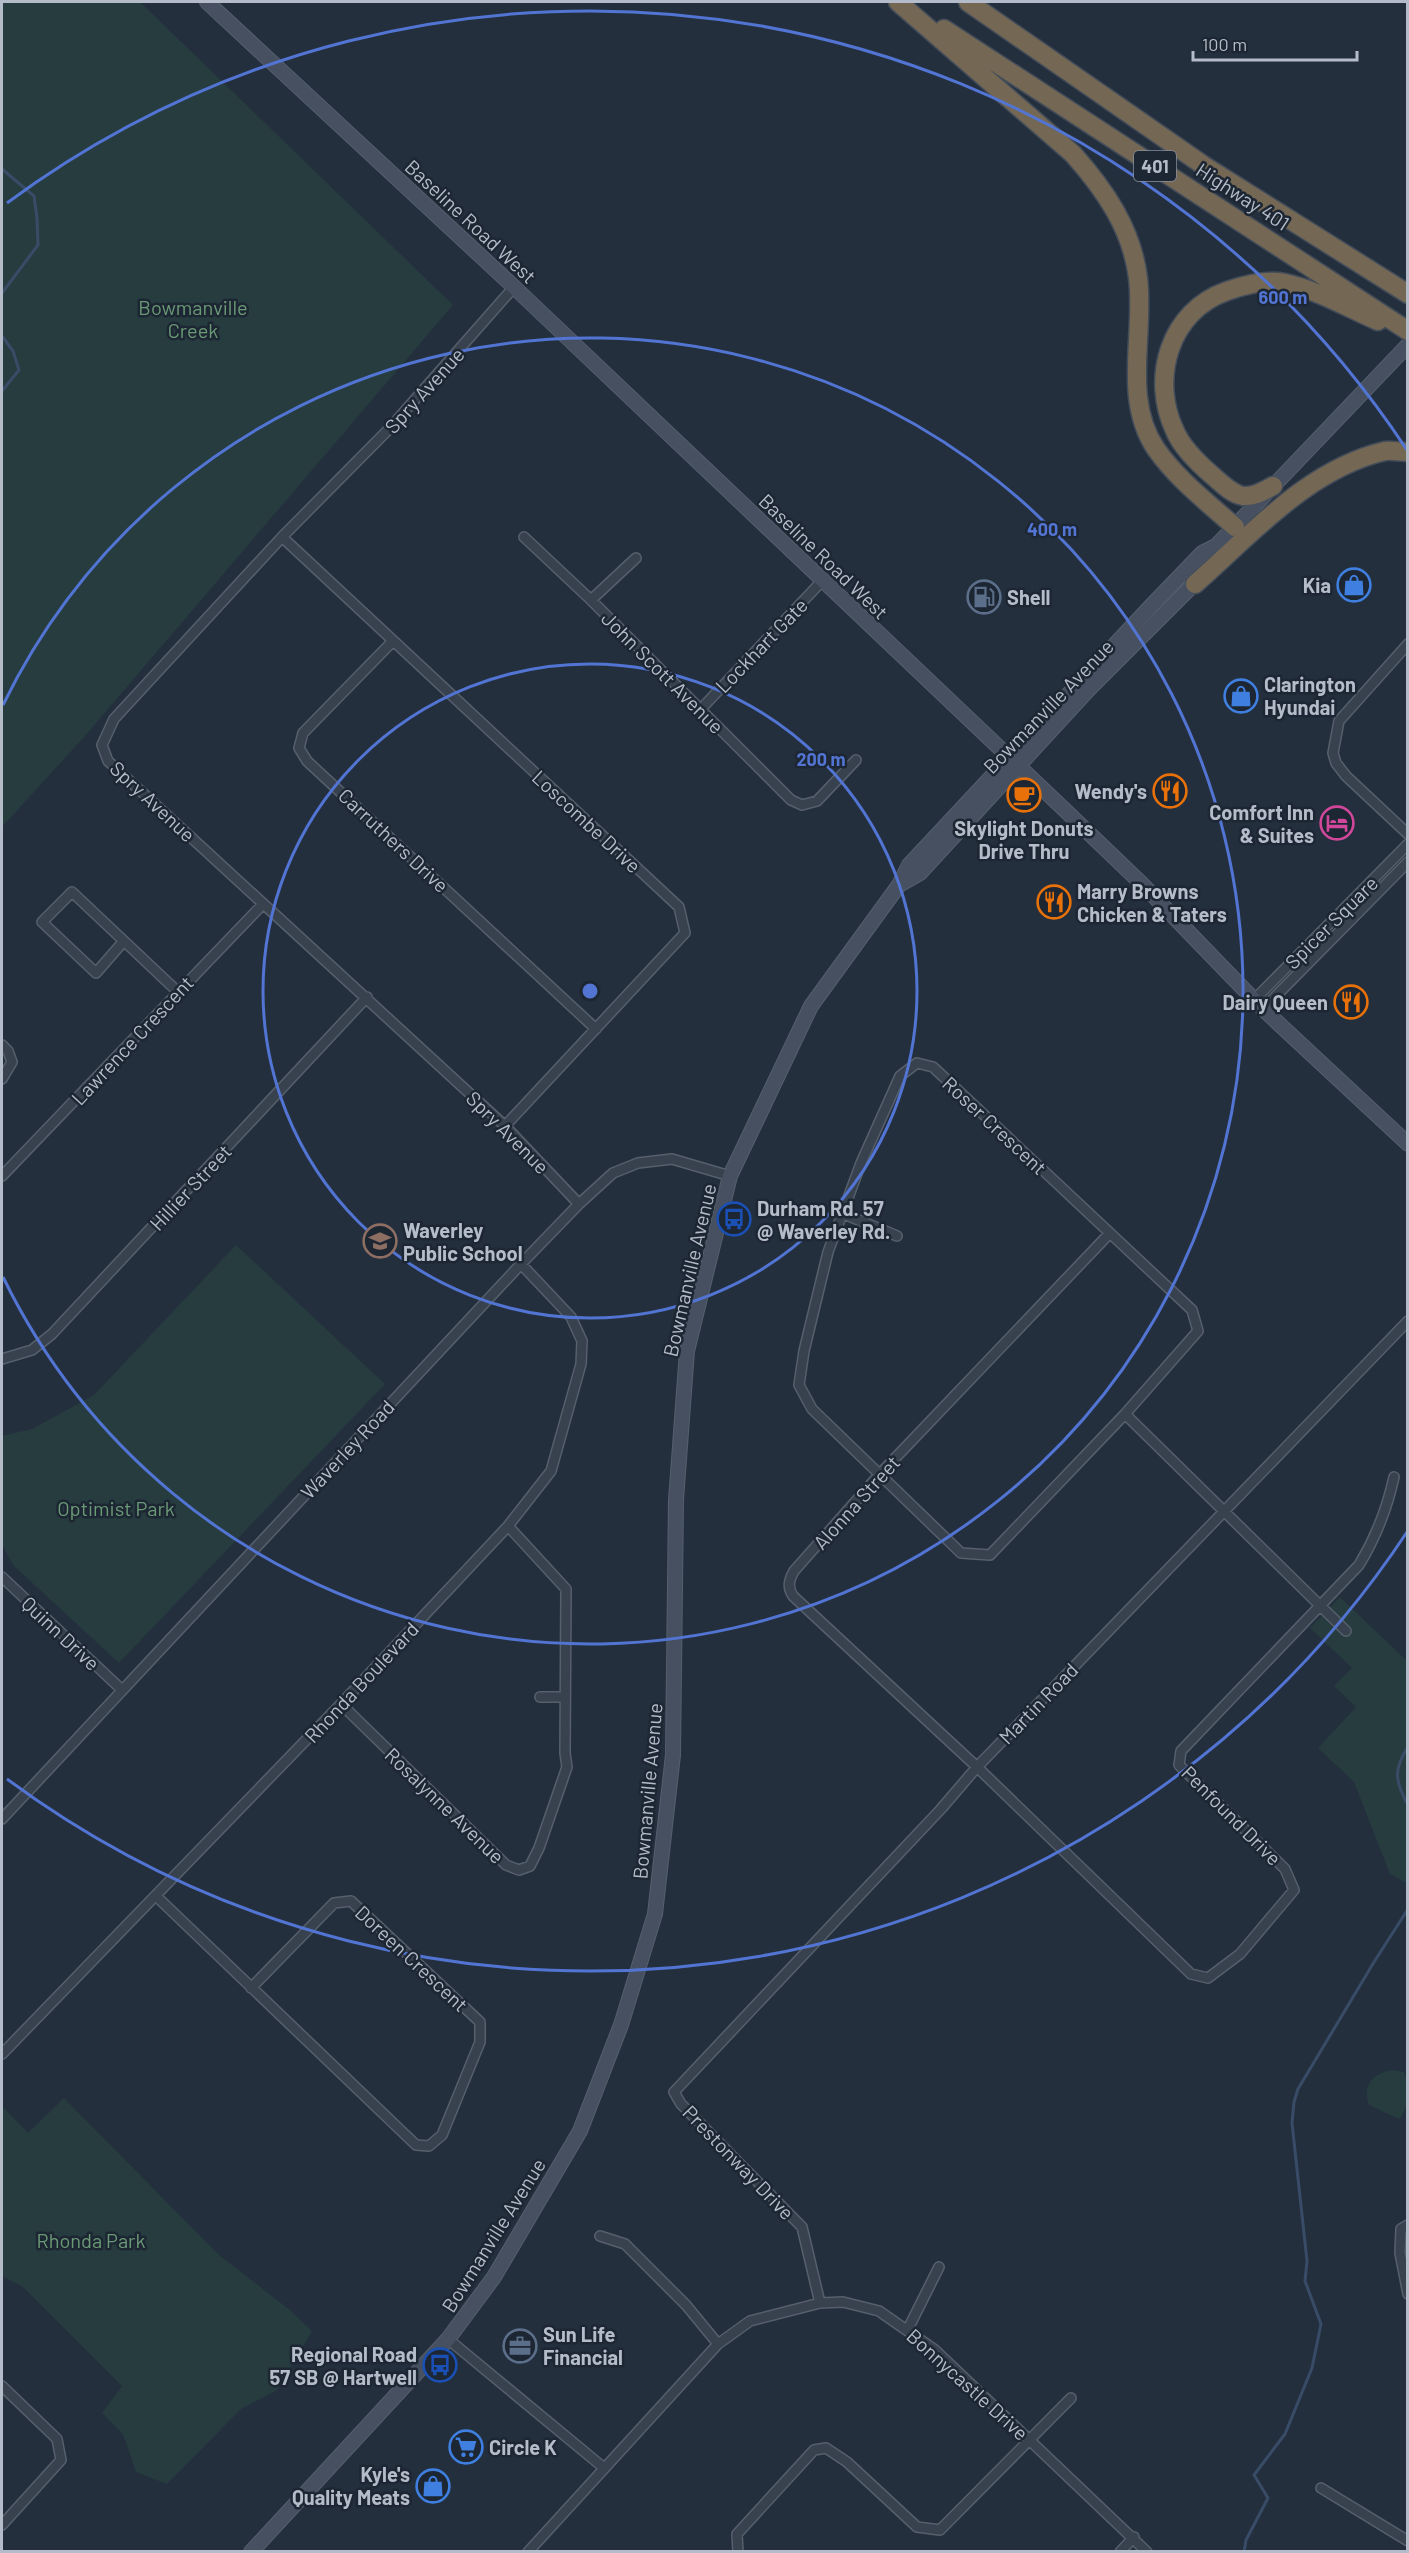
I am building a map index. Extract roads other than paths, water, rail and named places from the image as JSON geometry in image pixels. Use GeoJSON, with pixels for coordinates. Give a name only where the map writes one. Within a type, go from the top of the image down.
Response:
{"type":"FeatureCollection","features":[{"type":"Feature","properties":{"kind":"highway","name":"Highway 401"},"geometry":{"type":"LineString","coordinates":[[900,2],[1407,333]]}},
{"type":"Feature","properties":{"kind":"highway"},"geometry":{"type":"LineString","coordinates":[[900,2],[1073,154],[1097,180],[1113,205],[1128,237],[1138,278],[1137,385],[1142,416],[1156,448],[1184,480],[1235,527]]}},
{"type":"Feature","properties":{"kind":"highway","name":"Highway 401"},"geometry":{"type":"LineString","coordinates":[[968,2],[1203,165],[1402,291]]}},
{"type":"Feature","properties":{"kind":"highway"},"geometry":{"type":"LineString","coordinates":[[1273,486],[1254,496],[1241,496],[1227,488],[1200,465],[1175,433],[1164,402],[1164,366],[1173,339],[1188,316],[1214,296],[1246,284],[1284,283],[1407,333]]}},
{"type":"Feature","properties":{"kind":"highway"},"geometry":{"type":"LineString","coordinates":[[1195,584],[1259,525],[1327,473],[1386,451],[1407,452]]}},
{"type":"Feature","properties":{"kind":"main road","name":"Baseline Road West"},"geometry":{"type":"LineString","coordinates":[[207,2],[514,287],[1143,885],[1259,1004],[1407,1144]]}},
{"type":"Feature","properties":{"kind":"main road","name":"Bowmanville Avenue"},"geometry":{"type":"LineString","coordinates":[[251,2552],[448,2339],[494,2277],[580,2131],[621,2025],[656,1914],[673,1755],[676,1500],[687,1351],[730,1176],[812,1006],[899,885],[920,873],[1012,762],[1202,553],[1216,546],[1235,527],[1407,345]]}},
{"type":"Feature","properties":{"kind":"main road","name":"Bowmanville Avenue"},"geometry":{"type":"LineString","coordinates":[[1012,762],[1195,584],[1212,563],[1216,546]]}},
{"type":"Feature","properties":{"kind":"street","name":"Spry Avenue"},"geometry":{"type":"LineString","coordinates":[[514,287],[389,429],[282,537],[114,719],[102,745],[108,761],[505,1126],[579,1204]]}},
{"type":"Feature","properties":{"kind":"street","name":"Loscombe Drive"},"geometry":{"type":"LineString","coordinates":[[282,537],[680,907],[686,933],[505,1126]]}},
{"type":"Feature","properties":{"kind":"street","name":"John Scott Avenue"},"geometry":{"type":"LineString","coordinates":[[524,537],[591,600],[791,800],[802,805],[817,801],[856,760]]}},
{"type":"Feature","properties":{"kind":"street"},"geometry":{"type":"LineString","coordinates":[[591,600],[636,558]]}},
{"type":"Feature","properties":{"kind":"street","name":"Lockhart Gate"},"geometry":{"type":"LineString","coordinates":[[700,710],[822,581]]}},
{"type":"Feature","properties":{"kind":"street","name":"Carruthers Drive"},"geometry":{"type":"LineString","coordinates":[[393,641],[303,733],[299,748],[307,761],[596,1029]]}},
{"type":"Feature","properties":{"kind":"street"},"geometry":{"type":"LineString","coordinates":[[1407,644],[1340,721],[1333,753],[1336,763],[1346,776],[1407,834]]}},
{"type":"Feature","properties":{"kind":"street","name":"Spicer Square"},"geometry":{"type":"LineString","coordinates":[[1259,1004],[1407,844]]}},
{"type":"Feature","properties":{"kind":"street","name":"Spicer Square"},"geometry":{"type":"LineString","coordinates":[[1259,1004],[1407,862]]}},
{"type":"Feature","properties":{"kind":"street"},"geometry":{"type":"LineString","coordinates":[[123,942],[96,973],[42,922],[72,891],[177,991]]}},
{"type":"Feature","properties":{"kind":"street","name":"Lawrence Crescent"},"geometry":{"type":"LineString","coordinates":[[2,1176],[262,904]]}},
{"type":"Feature","properties":{"kind":"street","name":"Hillier Street"},"geometry":{"type":"LineString","coordinates":[[2,1359],[32,1350],[52,1334],[367,997]]}},
{"type":"Feature","properties":{"kind":"street"},"geometry":{"type":"LineString","coordinates":[[2,1045],[9,1052],[12,1062],[2,1079]]}},
{"type":"Feature","properties":{"kind":"street","name":"Roser Crescent"},"geometry":{"type":"LineString","coordinates":[[917,1063],[933,1067],[1110,1233],[1192,1310],[1198,1331],[1125,1414],[990,1555],[961,1553],[812,1409],[799,1385],[804,1351],[828,1252],[861,1163],[900,1076],[917,1063]]}},
{"type":"Feature","properties":{"kind":"street","name":"Waverley Road"},"geometry":{"type":"LineString","coordinates":[[2,1818],[521,1264],[579,1204],[613,1173],[638,1163],[672,1159],[730,1176]]}},
{"type":"Feature","properties":{"kind":"street"},"geometry":{"type":"LineString","coordinates":[[844,1214],[897,1236]]}},
{"type":"Feature","properties":{"kind":"street","name":"Alonna Street"},"geometry":{"type":"LineString","coordinates":[[977,1767],[793,1596],[789,1590],[790,1579],[794,1571],[879,1475],[1110,1233]]}},
{"type":"Feature","properties":{"kind":"street","name":"Rhonda Boulevard"},"geometry":{"type":"LineString","coordinates":[[2,2054],[341,1704],[508,1526],[551,1471],[580,1364],[582,1341],[571,1317],[521,1264]]}},
{"type":"Feature","properties":{"kind":"street","name":"Martin Road"},"geometry":{"type":"LineString","coordinates":[[674,2092],[941,1809],[977,1767],[1407,1321]]}},
{"type":"Feature","properties":{"kind":"street"},"geometry":{"type":"LineString","coordinates":[[1125,1414],[1346,1631]]}},
{"type":"Feature","properties":{"kind":"street"},"geometry":{"type":"LineString","coordinates":[[1320,1606],[1359,1565],[1374,1540],[1389,1503],[1394,1477]]}},
{"type":"Feature","properties":{"kind":"street","name":"Rosalynne Avenue"},"geometry":{"type":"LineString","coordinates":[[341,1704],[506,1865],[519,1870],[530,1866],[540,1848],[567,1767],[566,1589],[508,1526]]}},
{"type":"Feature","properties":{"kind":"street","name":"Quinn Drive"},"geometry":{"type":"LineString","coordinates":[[2,1577],[121,1689]]}},
{"type":"Feature","properties":{"kind":"street","name":"Penfound Drive"},"geometry":{"type":"LineString","coordinates":[[977,1767],[1191,1974],[1208,1978],[1240,1954],[1294,1890],[1285,1869],[1179,1765],[1182,1751],[1320,1606]]}},
{"type":"Feature","properties":{"kind":"street"},"geometry":{"type":"LineString","coordinates":[[540,1697],[565,1697]]}},
{"type":"Feature","properties":{"kind":"street","name":"Doreen Crescent"},"geometry":{"type":"LineString","coordinates":[[156,1896],[251,1988],[416,2145],[429,2146],[442,2135],[480,2042],[480,2022],[351,1901],[334,1903],[251,1988]]}},
{"type":"Feature","properties":{"kind":"street","name":"Prestonway Drive"},"geometry":{"type":"LineString","coordinates":[[674,2092],[681,2104],[802,2227],[820,2303]]}},
{"type":"Feature","properties":{"kind":"street"},"geometry":{"type":"LineString","coordinates":[[1407,2225],[1401,2229],[1400,2253],[1407,2295]]}},
{"type":"Feature","properties":{"kind":"street"},"geometry":{"type":"LineString","coordinates":[[600,2236],[625,2244],[686,2305],[718,2344]]}},
{"type":"Feature","properties":{"kind":"street"},"geometry":{"type":"LineString","coordinates":[[908,2329],[939,2267]]}},
{"type":"Feature","properties":{"kind":"street","name":"Bonnycastle Drive"},"geometry":{"type":"LineString","coordinates":[[528,2552],[718,2344],[750,2321],[820,2303],[843,2302],[879,2311],[908,2329],[935,2350],[1134,2537],[1147,2552]]}},
{"type":"Feature","properties":{"kind":"street"},"geometry":{"type":"LineString","coordinates":[[448,2339],[604,2468]]}},
{"type":"Feature","properties":{"kind":"street"},"geometry":{"type":"LineString","coordinates":[[2,2386],[57,2439],[61,2460],[2,2525]]}},
{"type":"Feature","properties":{"kind":"street"},"geometry":{"type":"LineString","coordinates":[[738,2552],[736,2534],[814,2450],[826,2448],[847,2462],[917,2527],[940,2530],[1071,2398]]}},
{"type":"Feature","properties":{"kind":"street"},"geometry":{"type":"LineString","coordinates":[[1321,2488],[1407,2541]]}},
{"type":"Feature","properties":{"kind":"street"},"geometry":{"type":"LineString","coordinates":[[1120,2552],[1134,2537]]}},
{"type":"Feature","properties":{"kind":"waterway","name":"Bowmanville Creek"},"geometry":{"type":"LineString","coordinates":[[2,169],[34,196],[38,245],[2,293]]}},
{"type":"Feature","properties":{"kind":"waterway","name":"Bowmanville Creek"},"geometry":{"type":"LineString","coordinates":[[2,336],[13,351],[19,370],[2,391]]}},
{"type":"Feature","properties":{"kind":"waterway"},"geometry":{"type":"LineString","coordinates":[[1408,1747],[1398,1769],[1398,1782],[1408,1805]]}},
{"type":"Feature","properties":{"kind":"waterway"},"geometry":{"type":"LineString","coordinates":[[1244,2552],[1246,2540],[1268,2498],[1254,2475],[1285,2434],[1312,2368],[1321,2324],[1305,2281],[1307,2261],[1292,2123],[1294,2102],[1298,2089],[1408,1909]]}},
{"type":"Feature","properties":{"kind":"place","name":"Kia"},"geometry":{"type":"Point","coordinates":[1354,585]}},
{"type":"Feature","properties":{"kind":"place","name":"Shell"},"geometry":{"type":"Point","coordinates":[984,597]}},
{"type":"Feature","properties":{"kind":"place","name":"Clarington Hyundai"},"geometry":{"type":"Point","coordinates":[1241,696]}},
{"type":"Feature","properties":{"kind":"place","name":"Wendy's"},"geometry":{"type":"Point","coordinates":[1170,791]}},
{"type":"Feature","properties":{"kind":"place","name":"Skylight Donuts Drive Thru"},"geometry":{"type":"Point","coordinates":[1024,795]}},
{"type":"Feature","properties":{"kind":"place","name":"Comfort Inn & Suites"},"geometry":{"type":"Point","coordinates":[1337,823]}},
{"type":"Feature","properties":{"kind":"place","name":"Marry Browns Chicken & Taters"},"geometry":{"type":"Point","coordinates":[1054,902]}},
{"type":"Feature","properties":{"kind":"place","name":"Dairy Queen"},"geometry":{"type":"Point","coordinates":[1351,1002]}},
{"type":"Feature","properties":{"kind":"place","name":"Durham Rd. 57 @ Waverley Rd."},"geometry":{"type":"Point","coordinates":[734,1219]}},
{"type":"Feature","properties":{"kind":"place","name":"Waverley Public School"},"geometry":{"type":"Point","coordinates":[380,1241]}},
{"type":"Feature","properties":{"kind":"place","name":"Sun Life Financial"},"geometry":{"type":"Point","coordinates":[520,2346]}},
{"type":"Feature","properties":{"kind":"place","name":"Regional Road 57 SB @ Hartwell"},"geometry":{"type":"Point","coordinates":[440,2365]}},
{"type":"Feature","properties":{"kind":"place","name":"Circle K"},"geometry":{"type":"Point","coordinates":[466,2447]}},
{"type":"Feature","properties":{"kind":"place","name":"Kyle's Quality Meats"},"geometry":{"type":"Point","coordinates":[433,2486]}},
{"type":"Feature","properties":{"kind":"park label","name":"Optimist Park"},"geometry":{"type":"Point","coordinates":[116,1508]}},
{"type":"Feature","properties":{"kind":"park label","name":"Rhonda Park"},"geometry":{"type":"Point","coordinates":[91,2240]}}]}
